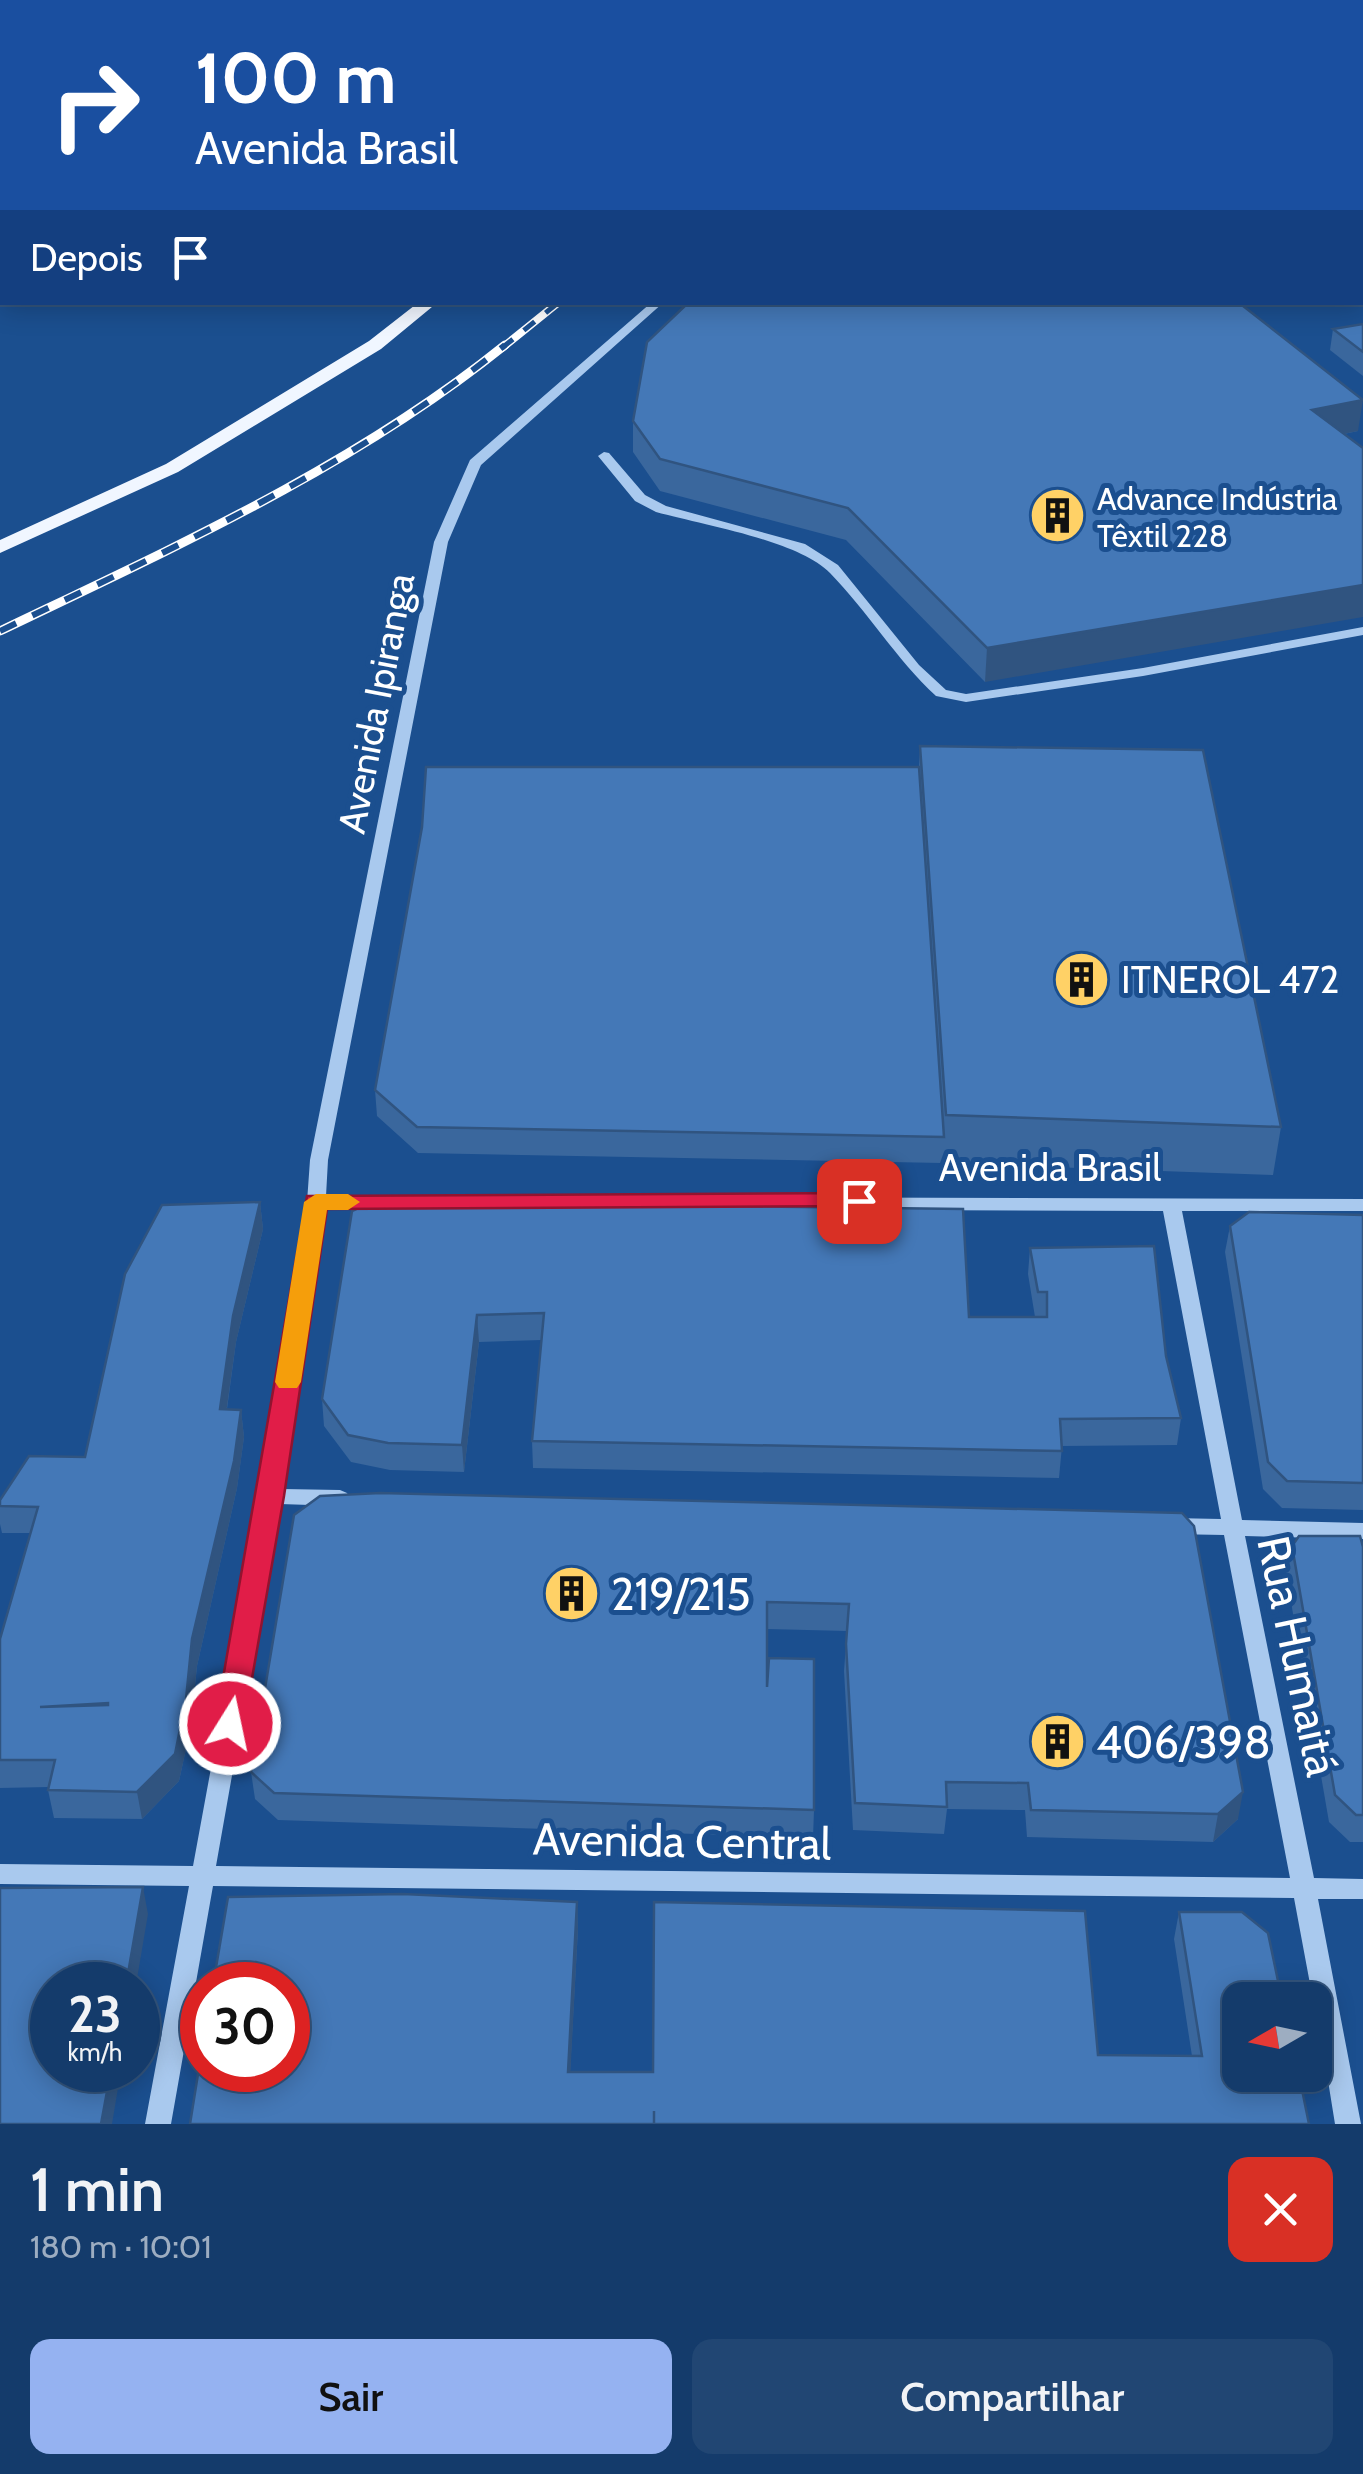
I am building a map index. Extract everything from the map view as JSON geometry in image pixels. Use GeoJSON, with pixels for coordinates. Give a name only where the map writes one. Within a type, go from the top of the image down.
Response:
{"type":"FeatureCollection","features":[{"type":"Feature","properties":{"kind":"main road"},"geometry":{"type":"LineString","coordinates":[[0,548],[172,468],[376,345],[426,305]]}},
{"type":"Feature","properties":{"kind":"street","name":"Avenida Ipiranga"},"geometry":{"type":"LineString","coordinates":[[158,2124],[271,1496],[319,1160],[441,542],[475,464],[656,305]]}},
{"type":"Feature","properties":{"kind":"street"},"geometry":{"type":"LineString","coordinates":[[604,456],[640,498],[662,509],[783,540],[833,568],[914,668],[941,694],[966,698],[1363,631]]}},
{"type":"Feature","properties":{"kind":"street","name":"Avenida Brasil"},"geometry":{"type":"LineString","coordinates":[[316,1202],[1363,1205]]}},
{"type":"Feature","properties":{"kind":"street","name":"Rua Humaitá"},"geometry":{"type":"LineString","coordinates":[[1171,1203],[1230,1528],[1305,1888],[1348,2124]]}},
{"type":"Feature","properties":{"kind":"street"},"geometry":{"type":"LineString","coordinates":[[271,1496],[371,1499]]}},
{"type":"Feature","properties":{"kind":"street"},"geometry":{"type":"LineString","coordinates":[[1150,1525],[1363,1531]]}},
{"type":"Feature","properties":{"kind":"street","name":"Avenida Central"},"geometry":{"type":"LineString","coordinates":[[0,1874],[1363,1889]]}},
{"type":"Feature","properties":{"kind":"building","name":"Advance Indústria Têxtil 228"},"geometry":{"type":"Polygon","coordinates":[[[686,305],[1242,305],[1363,400],[1312,410],[1363,448],[1363,585],[987,648],[848,508],[660,459],[633,421],[647,342],[686,305]]]}},
{"type":"Feature","properties":{"kind":"building"},"geometry":{"type":"Polygon","coordinates":[[[1363,324],[1363,352],[1333,329],[1363,324]]]}},
{"type":"Feature","properties":{"kind":"building","name":"ITNEROL 472"},"geometry":{"type":"Polygon","coordinates":[[[920,746],[1203,750],[1281,1127],[946,1115],[920,746]]]}},
{"type":"Feature","properties":{"kind":"building"},"geometry":{"type":"Polygon","coordinates":[[[426,767],[919,767],[944,1137],[417,1127],[375,1090],[422,827],[426,767]]]}},
{"type":"Feature","properties":{"kind":"building"},"geometry":{"type":"Polygon","coordinates":[[[260,1202],[233,1316],[220,1409],[241,1410],[234,1461],[192,1639],[175,1754],[137,1792],[48,1790],[55,1760],[0,1760],[0,1639],[38,1507],[0,1506],[0,1500],[29,1456],[85,1457],[125,1274],[162,1205],[260,1202]],[[108,1703],[40,1707],[108,1705],[108,1703]]]}},
{"type":"Feature","properties":{"kind":"building"},"geometry":{"type":"Polygon","coordinates":[[[371,1202],[963,1209],[969,1317],[1047,1317],[1047,1292],[1038,1292],[1030,1248],[1154,1246],[1166,1356],[1181,1418],[1060,1419],[1062,1451],[532,1441],[544,1313],[477,1315],[462,1445],[388,1443],[348,1435],[322,1399],[352,1211],[371,1202]]]}},
{"type":"Feature","properties":{"kind":"building"},"geometry":{"type":"Polygon","coordinates":[[[1249,1212],[1363,1215],[1363,1483],[1287,1481],[1268,1462],[1230,1226],[1249,1212]]]}},
{"type":"Feature","properties":{"kind":"building"},"geometry":{"type":"Polygon","coordinates":[[[380,1493],[1182,1513],[1194,1526],[1243,1792],[1218,1814],[1031,1810],[1028,1783],[946,1782],[947,1807],[855,1803],[846,1644],[849,1604],[767,1602],[767,1687],[769,1658],[814,1659],[814,1810],[274,1793],[251,1772],[294,1515],[320,1496],[380,1493]]]}},
{"type":"Feature","properties":{"kind":"building"},"geometry":{"type":"Polygon","coordinates":[[[1299,1536],[1360,1536],[1363,1547],[1363,1815],[1356,1815],[1335,1795],[1292,1546],[1299,1536]]]}},
{"type":"Feature","properties":{"kind":"building"},"geometry":{"type":"Polygon","coordinates":[[[143,1887],[130,1962],[30,1962],[30,2092],[107,2092],[101,2124],[0,2124],[0,1888],[143,1887]]]}},
{"type":"Feature","properties":{"kind":"building"},"geometry":{"type":"Polygon","coordinates":[[[403,1894],[577,1902],[568,2072],[653,2072],[654,1902],[1085,1911],[1098,2055],[1202,2056],[1179,1912],[1242,1912],[1268,1933],[1278,1982],[1222,1982],[1222,2092],[1302,2092],[1309,2124],[190,2124],[195,2092],[310,2092],[310,1962],[217,1962],[228,1897],[403,1894]]]}},
{"type":"Feature","properties":{"kind":"railway"},"geometry":{"type":"LineString","coordinates":[[502,348],[555,305]]}},
{"type":"Feature","properties":{"kind":"railway"},"geometry":{"type":"LineString","coordinates":[[0,631],[196,536],[325,467],[447,389],[505,345]]}},
{"type":"Feature","properties":{"kind":"slow traffic"},"geometry":{"type":"LineString","coordinates":[[288,1382],[316,1202],[348,1202]]}},
{"type":"Feature","properties":{"kind":"place","name":"Advance Indústria Têxtil 228"},"geometry":{"type":"Point","coordinates":[1058,516]}},
{"type":"Feature","properties":{"kind":"place","name":"ITNEROL 472"},"geometry":{"type":"Point","coordinates":[1082,979]}},
{"type":"Feature","properties":{"kind":"place","name":"219/215"},"geometry":{"type":"Point","coordinates":[572,1594]}},
{"type":"Feature","properties":{"kind":"place","name":"406/398"},"geometry":{"type":"Point","coordinates":[1057,1742]}},
{"type":"Feature","properties":{"kind":"route"},"geometry":{"type":"LineString","coordinates":[[230,1724],[271,1496],[316,1202],[859,1201]]}}]}
